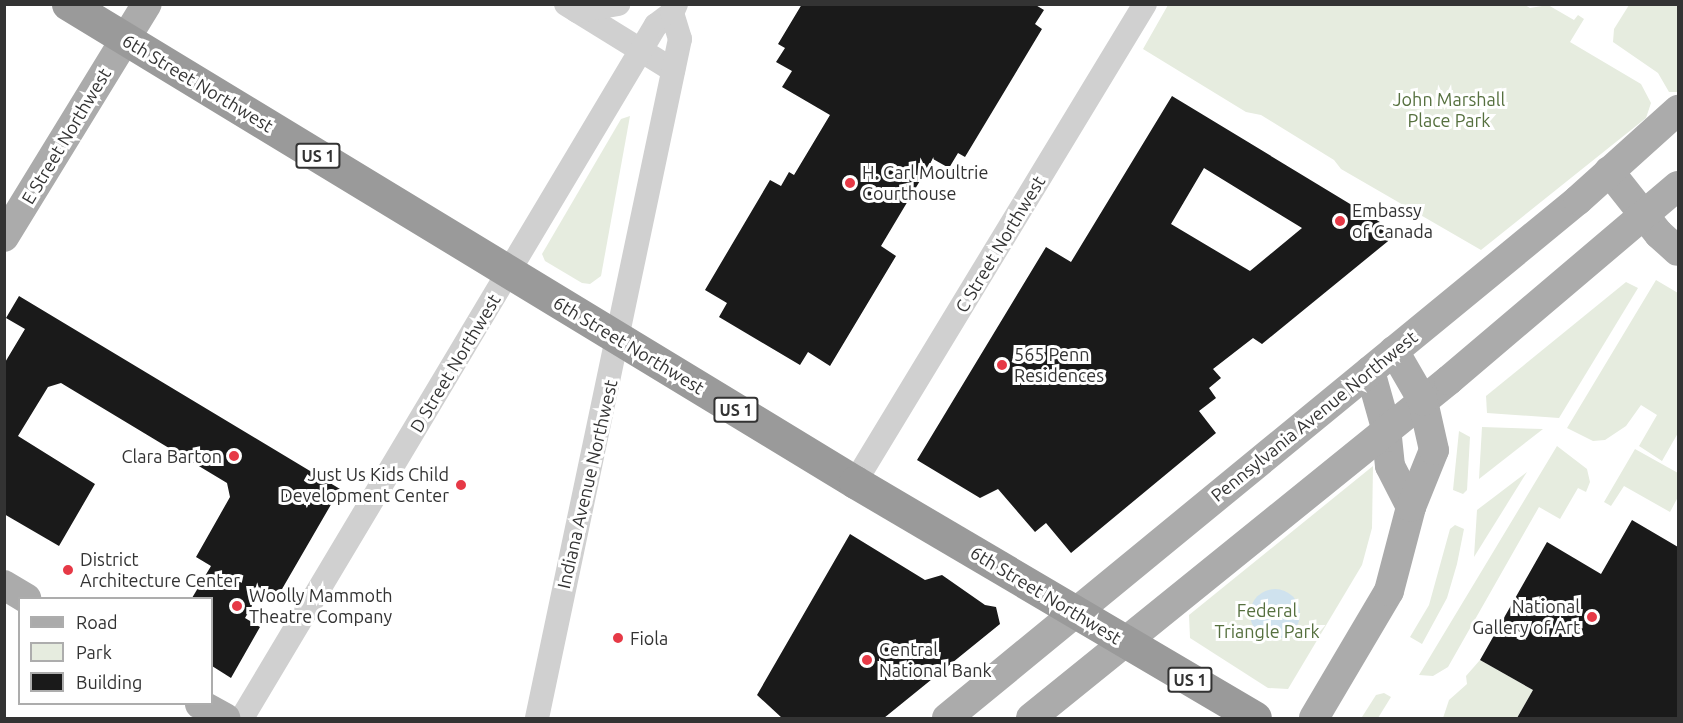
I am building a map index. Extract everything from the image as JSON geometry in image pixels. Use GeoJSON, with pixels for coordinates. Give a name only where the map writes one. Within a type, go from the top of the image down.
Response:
{"type":"FeatureCollection","features":[{"type":"Feature","properties":{"kind":"highway","name":"6th Street Northwest"},"geometry":{"type":"LineString","coordinates":[[68,4],[855,482],[1255,718]]}},
{"type":"Feature","properties":{"kind":"main road","name":"E Street Northwest"},"geometry":{"type":"LineString","coordinates":[[4,237],[147,4]]}},
{"type":"Feature","properties":{"kind":"main road","name":"Pennsylvania Avenue Northwest"},"geometry":{"type":"LineString","coordinates":[[947,718],[1394,351],[1609,171],[1678,110]]}},
{"type":"Feature","properties":{"kind":"main road"},"geometry":{"type":"LineString","coordinates":[[1609,171],[1645,217],[1678,251]]}},
{"type":"Feature","properties":{"kind":"main road"},"geometry":{"type":"LineString","coordinates":[[1031,718],[1422,401],[1645,217],[1678,186]]}},
{"type":"Feature","properties":{"kind":"main road"},"geometry":{"type":"LineString","coordinates":[[1314,718],[1389,591],[1411,507],[1434,450],[1422,401],[1394,351]]}},
{"type":"Feature","properties":{"kind":"main road"},"geometry":{"type":"LineString","coordinates":[[1370,370],[1386,428],[1390,466],[1411,507]]}},
{"type":"Feature","properties":{"kind":"main road"},"geometry":{"type":"LineString","coordinates":[[4,585],[24,597]]}},
{"type":"Feature","properties":{"kind":"main road"},"geometry":{"type":"LineString","coordinates":[[202,705],[225,718]]}},
{"type":"Feature","properties":{"kind":"street"},"geometry":{"type":"LineString","coordinates":[[571,8],[618,4]]}},
{"type":"Feature","properties":{"kind":"street","name":"C Street Northwest"},"geometry":{"type":"LineString","coordinates":[[855,482],[1145,4]]}},
{"type":"Feature","properties":{"kind":"street"},"geometry":{"type":"LineString","coordinates":[[571,8],[673,70]]}},
{"type":"Feature","properties":{"kind":"street","name":"D Street Northwest"},"geometry":{"type":"LineString","coordinates":[[242,718],[656,25],[674,9]]}},
{"type":"Feature","properties":{"kind":"street","name":"Indiana Avenue Northwest"},"geometry":{"type":"LineString","coordinates":[[537,718],[680,39],[674,9]]}},
{"type":"Feature","properties":{"kind":"green space","name":"John Marshall Place Park"},"geometry":{"type":"Polygon","coordinates":[[[1523,4],[1530,8],[1548,5],[1574,20],[1578,15],[1584,19],[1570,42],[1641,84],[1651,103],[1646,118],[1481,250],[1341,169],[1334,160],[1261,115],[1246,112],[1143,49],[1168,5],[1523,4]]]}},
{"type":"Feature","properties":{"kind":"green space"},"geometry":{"type":"Polygon","coordinates":[[[1629,5],[1678,5],[1677,92],[1669,92],[1658,73],[1613,42],[1614,29],[1629,5]]]}},
{"type":"Feature","properties":{"kind":"green space"},"geometry":{"type":"Polygon","coordinates":[[[630,116],[601,276],[590,284],[582,283],[545,261],[542,254],[621,119],[630,116]]]}},
{"type":"Feature","properties":{"kind":"green space"},"geometry":{"type":"Polygon","coordinates":[[[1656,280],[1678,293],[1678,433],[1662,461],[1639,446],[1657,415],[1641,405],[1626,426],[1605,440],[1593,441],[1567,428],[1656,280]]]}},
{"type":"Feature","properties":{"kind":"green space"},"geometry":{"type":"Polygon","coordinates":[[[1626,282],[1638,288],[1559,418],[1487,413],[1486,396],[1626,282]]]}},
{"type":"Feature","properties":{"kind":"green space"},"geometry":{"type":"Polygon","coordinates":[[[1482,427],[1543,429],[1479,479],[1482,427]]]}},
{"type":"Feature","properties":{"kind":"green space"},"geometry":{"type":"Polygon","coordinates":[[[1459,431],[1470,437],[1467,490],[1463,494],[1453,490],[1459,431]]]}},
{"type":"Feature","properties":{"kind":"green space"},"geometry":{"type":"Polygon","coordinates":[[[1557,446],[1587,469],[1590,482],[1586,492],[1578,488],[1560,519],[1539,507],[1448,667],[1433,676],[1419,675],[1557,446]]]}},
{"type":"Feature","properties":{"kind":"green space"},"geometry":{"type":"Polygon","coordinates":[[[1635,449],[1678,473],[1678,497],[1670,512],[1624,486],[1611,506],[1604,502],[1635,449]]]}},
{"type":"Feature","properties":{"kind":"green space","name":"Federal Triangle Park"},"geometry":{"type":"Polygon","coordinates":[[[1373,466],[1372,528],[1362,565],[1288,689],[1268,688],[1190,638],[1189,615],[1373,466]]]}},
{"type":"Feature","properties":{"kind":"green space"},"geometry":{"type":"Polygon","coordinates":[[[1527,472],[1474,557],[1477,510],[1527,472]]]}},
{"type":"Feature","properties":{"kind":"green space"},"geometry":{"type":"Polygon","coordinates":[[[1455,525],[1464,529],[1457,564],[1447,598],[1422,644],[1410,637],[1429,605],[1450,529],[1455,525]]]}},
{"type":"Feature","properties":{"kind":"green space"},"geometry":{"type":"Polygon","coordinates":[[[1480,660],[1533,690],[1517,718],[1443,718],[1449,700],[1467,684],[1466,676],[1480,660]]]}},
{"type":"Feature","properties":{"kind":"green space"},"geometry":{"type":"Polygon","coordinates":[[[1384,693],[1391,697],[1378,718],[1362,717],[1376,695],[1384,693]]]}},
{"type":"Feature","properties":{"kind":"water"},"geometry":{"type":"Polygon","coordinates":[[[1275,589],[1284,591],[1295,600],[1300,614],[1298,623],[1289,634],[1275,639],[1266,637],[1255,628],[1250,614],[1252,605],[1261,594],[1275,589]]]}},
{"type":"Feature","properties":{"kind":"building","name":"H. Carl Moultrie Courthouse"},"geometry":{"type":"Polygon","coordinates":[[[802,4],[1034,4],[1044,10],[1035,24],[1042,29],[965,157],[958,153],[949,168],[933,159],[881,246],[896,256],[830,366],[808,352],[800,365],[719,317],[727,303],[705,290],[770,180],[781,186],[789,172],[794,175],[830,115],[782,87],[792,71],[776,62],[785,48],[778,44],[802,4]]]}},
{"type":"Feature","properties":{"kind":"building"},"geometry":{"type":"Polygon","coordinates":[[[1172,96],[1398,233],[1262,344],[1253,338],[1213,369],[1221,378],[1209,388],[1216,398],[1199,411],[1216,433],[1071,553],[1046,523],[1035,532],[998,489],[980,498],[917,460],[1046,247],[1071,262],[1172,96]],[[1204,168],[1171,224],[1250,271],[1302,228],[1204,168]]]}},
{"type":"Feature","properties":{"kind":"building","name":"Clara Barton"},"geometry":{"type":"Polygon","coordinates":[[[19,296],[340,489],[278,596],[263,587],[245,618],[260,627],[231,678],[213,667],[213,597],[193,597],[211,566],[196,557],[230,497],[227,483],[61,383],[48,387],[18,436],[95,484],[59,546],[4,514],[4,364],[25,329],[6,318],[19,296]]]}},
{"type":"Feature","properties":{"kind":"building","name":"National Gallery of Art"},"geometry":{"type":"Polygon","coordinates":[[[1632,520],[1678,547],[1678,718],[1517,718],[1533,690],[1480,660],[1547,542],[1601,574],[1632,520]]]}},
{"type":"Feature","properties":{"kind":"building","name":"Central National Bank"},"geometry":{"type":"Polygon","coordinates":[[[850,534],[925,580],[942,575],[985,605],[996,607],[1000,624],[884,718],[782,718],[757,695],[850,534]]]}},
{"type":"Feature","properties":{"kind":"place","name":"H. Carl Moultrie Courthouse"},"geometry":{"type":"Point","coordinates":[850,183]}},
{"type":"Feature","properties":{"kind":"place","name":"Embassy of Canada"},"geometry":{"type":"Point","coordinates":[1340,221]}},
{"type":"Feature","properties":{"kind":"place","name":"565 Penn Residences"},"geometry":{"type":"Point","coordinates":[1002,365]}},
{"type":"Feature","properties":{"kind":"place","name":"Clara Barton"},"geometry":{"type":"Point","coordinates":[234,456]}},
{"type":"Feature","properties":{"kind":"place","name":"Just Us Kids Child Development Center"},"geometry":{"type":"Point","coordinates":[461,485]}},
{"type":"Feature","properties":{"kind":"place","name":"District Architecture Center"},"geometry":{"type":"Point","coordinates":[68,570]}},
{"type":"Feature","properties":{"kind":"place","name":"Woolly Mammoth Theatre Company"},"geometry":{"type":"Point","coordinates":[237,606]}},
{"type":"Feature","properties":{"kind":"place","name":"National Gallery of Art"},"geometry":{"type":"Point","coordinates":[1592,617]}},
{"type":"Feature","properties":{"kind":"place","name":"Fiola"},"geometry":{"type":"Point","coordinates":[618,638]}},
{"type":"Feature","properties":{"kind":"place","name":"Central National Bank"},"geometry":{"type":"Point","coordinates":[867,660]}}]}
